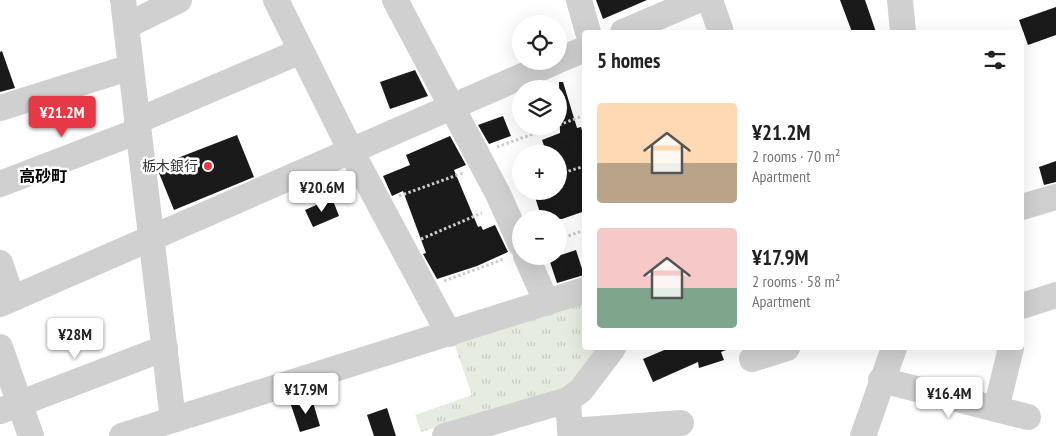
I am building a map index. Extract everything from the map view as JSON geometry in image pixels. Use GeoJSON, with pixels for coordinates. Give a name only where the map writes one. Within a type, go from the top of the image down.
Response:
{"type":"FeatureCollection","features":[{"type":"Feature","properties":{"kind":"street"},"geometry":{"type":"LineString","coordinates":[[123,0],[173,420]]}},
{"type":"Feature","properties":{"kind":"street"},"geometry":{"type":"LineString","coordinates":[[126,26],[179,0]]}},
{"type":"Feature","properties":{"kind":"street"},"geometry":{"type":"LineString","coordinates":[[276,0],[351,151],[449,334]]}},
{"type":"Feature","properties":{"kind":"street"},"geometry":{"type":"LineString","coordinates":[[395,0],[450,108],[503,205],[512,230]]}},
{"type":"Feature","properties":{"kind":"street"},"geometry":{"type":"LineString","coordinates":[[579,0],[587,30]]}},
{"type":"Feature","properties":{"kind":"street"},"geometry":{"type":"LineString","coordinates":[[628,30],[698,0]]}},
{"type":"Feature","properties":{"kind":"street"},"geometry":{"type":"LineString","coordinates":[[710,0],[720,30]]}},
{"type":"Feature","properties":{"kind":"street"},"geometry":{"type":"LineString","coordinates":[[900,0],[903,30]]}},
{"type":"Feature","properties":{"kind":"street"},"geometry":{"type":"LineString","coordinates":[[567,57],[582,50]]}},
{"type":"Feature","properties":{"kind":"street"},"geometry":{"type":"LineString","coordinates":[[0,184],[138,126],[301,51]]}},
{"type":"Feature","properties":{"kind":"street"},"geometry":{"type":"LineString","coordinates":[[0,108],[131,67]]}},
{"type":"Feature","properties":{"kind":"street"},"geometry":{"type":"LineString","coordinates":[[0,263],[6,301],[537,70]]}},
{"type":"Feature","properties":{"kind":"street"},"geometry":{"type":"LineString","coordinates":[[1024,207],[1056,197]]}},
{"type":"Feature","properties":{"kind":"street"},"geometry":{"type":"LineString","coordinates":[[527,265],[547,303]]}},
{"type":"Feature","properties":{"kind":"street"},"geometry":{"type":"LineString","coordinates":[[122,436],[582,291]]}},
{"type":"Feature","properties":{"kind":"street"},"geometry":{"type":"LineString","coordinates":[[1024,305],[1056,295]]}},
{"type":"Feature","properties":{"kind":"street"},"geometry":{"type":"LineString","coordinates":[[10,407],[165,348]]}},
{"type":"Feature","properties":{"kind":"street"},"geometry":{"type":"LineString","coordinates":[[453,435],[568,400],[581,390],[612,350]]}},
{"type":"Feature","properties":{"kind":"street"},"geometry":{"type":"LineString","coordinates":[[752,359],[781,350]]}},
{"type":"Feature","properties":{"kind":"street"},"geometry":{"type":"LineString","coordinates":[[863,436],[881,380],[893,350]]}},
{"type":"Feature","properties":{"kind":"street"},"geometry":{"type":"LineString","coordinates":[[996,409],[1011,350]]}},
{"type":"Feature","properties":{"kind":"street"},"geometry":{"type":"LineString","coordinates":[[1,354],[10,407],[31,436]]}},
{"type":"Feature","properties":{"kind":"street"},"geometry":{"type":"LineString","coordinates":[[881,380],[1028,417]]}},
{"type":"Feature","properties":{"kind":"street"},"geometry":{"type":"LineString","coordinates":[[568,400],[570,431],[681,423]]}},
{"type":"Feature","properties":{"kind":"path"},"geometry":{"type":"LineString","coordinates":[[567,122],[582,116]]}},
{"type":"Feature","properties":{"kind":"path"},"geometry":{"type":"LineString","coordinates":[[379,203],[535,135]]}},
{"type":"Feature","properties":{"kind":"path"},"geometry":{"type":"LineString","coordinates":[[567,172],[582,167]]}},
{"type":"Feature","properties":{"kind":"path"},"geometry":{"type":"LineString","coordinates":[[402,246],[503,205]]}},
{"type":"Feature","properties":{"kind":"path"},"geometry":{"type":"LineString","coordinates":[[567,236],[582,231]]}},
{"type":"Feature","properties":{"kind":"path"},"geometry":{"type":"LineString","coordinates":[[424,288],[512,255]]}},
{"type":"Feature","properties":{"kind":"green space"},"geometry":{"type":"Polygon","coordinates":[[[582,302],[582,350],[605,350],[566,388],[421,432],[415,415],[472,395],[454,343],[582,302]]]}},
{"type":"Feature","properties":{"kind":"building"},"geometry":{"type":"Polygon","coordinates":[[[596,0],[647,0],[603,19],[596,0]]]}},
{"type":"Feature","properties":{"kind":"building"},"geometry":{"type":"Polygon","coordinates":[[[840,0],[865,0],[875,30],[851,30],[840,0]]]}},
{"type":"Feature","properties":{"kind":"building"},"geometry":{"type":"Polygon","coordinates":[[[1056,7],[1056,35],[1028,45],[1019,20],[1056,7]]]}},
{"type":"Feature","properties":{"kind":"building"},"geometry":{"type":"Polygon","coordinates":[[[2,51],[15,88],[0,92],[0,52],[2,51]]]}},
{"type":"Feature","properties":{"kind":"building"},"geometry":{"type":"Polygon","coordinates":[[[415,70],[428,96],[390,109],[380,82],[415,70]]]}},
{"type":"Feature","properties":{"kind":"building"},"geometry":{"type":"Polygon","coordinates":[[[567,95],[577,128],[581,127],[582,130],[582,212],[567,217],[567,210],[539,210],[536,200],[567,200],[567,145],[544,145],[542,140],[555,135],[567,135],[567,95]]]}},
{"type":"Feature","properties":{"kind":"building"},"geometry":{"type":"Polygon","coordinates":[[[503,116],[511,136],[489,144],[478,125],[503,116]]]}},
{"type":"Feature","properties":{"kind":"building","name":"栃木銀行"},"geometry":{"type":"Polygon","coordinates":[[[237,135],[254,177],[174,210],[159,173],[175,159],[237,135]]]}},
{"type":"Feature","properties":{"kind":"building"},"geometry":{"type":"Polygon","coordinates":[[[450,136],[466,165],[454,170],[478,227],[481,226],[483,230],[495,225],[508,252],[477,266],[437,279],[423,254],[426,253],[403,191],[392,196],[383,176],[410,165],[406,155],[450,136]]]}},
{"type":"Feature","properties":{"kind":"building"},"geometry":{"type":"Polygon","coordinates":[[[1056,161],[1056,182],[1044,185],[1039,167],[1056,161]]]}},
{"type":"Feature","properties":{"kind":"building"},"geometry":{"type":"Polygon","coordinates":[[[332,198],[339,216],[313,227],[305,210],[332,198]]]}},
{"type":"Feature","properties":{"kind":"building"},"geometry":{"type":"Polygon","coordinates":[[[576,250],[582,269],[582,276],[557,283],[551,265],[567,265],[567,253],[576,250]]]}},
{"type":"Feature","properties":{"kind":"building"},"geometry":{"type":"Polygon","coordinates":[[[664,350],[726,350],[721,352],[724,360],[699,368],[698,362],[653,382],[643,359],[664,350]]]}},
{"type":"Feature","properties":{"kind":"building"},"geometry":{"type":"Polygon","coordinates":[[[312,399],[320,426],[300,432],[291,405],[312,399]]]}},
{"type":"Feature","properties":{"kind":"building"},"geometry":{"type":"Polygon","coordinates":[[[387,408],[396,436],[374,436],[367,415],[387,408]]]}},
{"type":"Feature","properties":{"kind":"place","name":"栃木銀行"},"geometry":{"type":"Point","coordinates":[208,166]}},
{"type":"Feature","properties":{"kind":"district","name":"高砂町"},"geometry":{"type":"Point","coordinates":[43,176]}}]}
